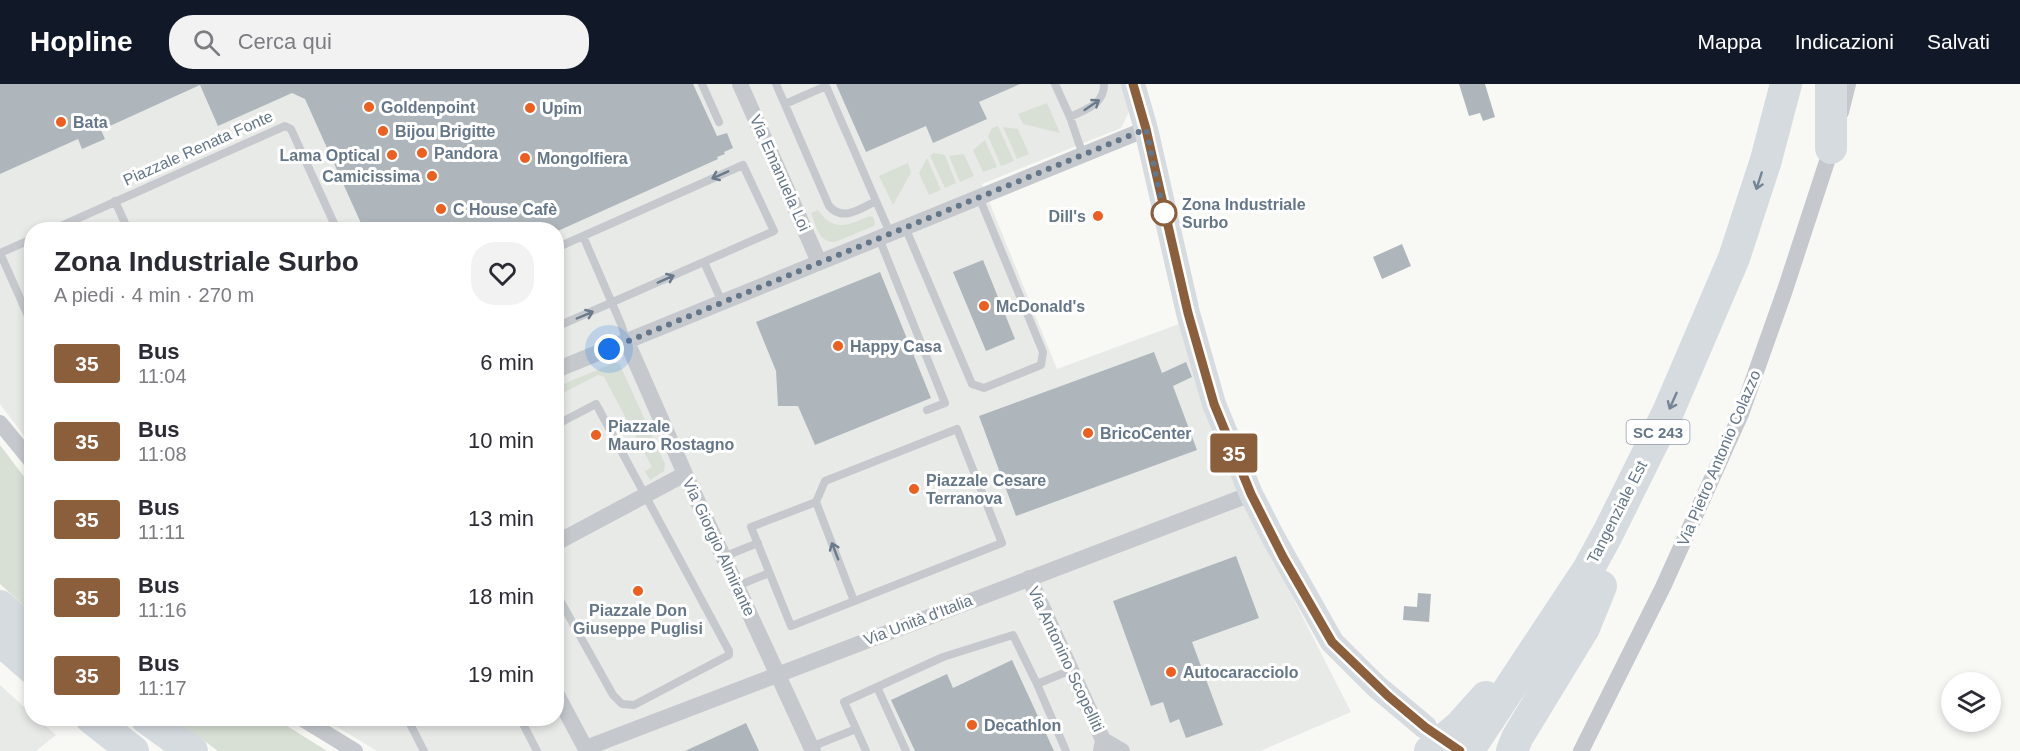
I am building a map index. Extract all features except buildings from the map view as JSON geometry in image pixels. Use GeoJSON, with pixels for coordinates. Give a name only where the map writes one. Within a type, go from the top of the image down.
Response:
{"type":"FeatureCollection","features":[{"type":"Feature","properties":{"kind":"highway","name":"Tangenziale Est"},"geometry":{"type":"LineString","coordinates":[[1492,751],[1595,577],[1608,533],[1668,412],[1710,317],[1738,247],[1766,160],[1786,84]]}},
{"type":"Feature","properties":{"kind":"highway","name":"Tangenziale Est"},"geometry":{"type":"LineString","coordinates":[[1468,751],[1595,577],[1625,543],[1688,419],[1743,293],[1774,201],[1807,84]]}},
{"type":"Feature","properties":{"kind":"highway"},"geometry":{"type":"LineString","coordinates":[[1831,84],[1831,148]]}},
{"type":"Feature","properties":{"kind":"highway"},"geometry":{"type":"LineString","coordinates":[[1428,739],[1460,726],[1485,699],[1572,579],[1595,577],[1584,628],[1517,738],[1512,751]]}},
{"type":"Feature","properties":{"kind":"highway"},"geometry":{"type":"LineString","coordinates":[[0,606],[24,627]]}},
{"type":"Feature","properties":{"kind":"highway"},"geometry":{"type":"LineString","coordinates":[[0,640],[24,661]]}},
{"type":"Feature","properties":{"kind":"highway"},"geometry":{"type":"LineString","coordinates":[[101,726],[133,751]]}},
{"type":"Feature","properties":{"kind":"highway"},"geometry":{"type":"LineString","coordinates":[[141,726],[174,751]]}},
{"type":"Feature","properties":{"kind":"highway"},"geometry":{"type":"LineString","coordinates":[[157,726],[192,751]]}},
{"type":"Feature","properties":{"kind":"street","name":"Via Emanuela Loi"},"geometry":{"type":"LineString","coordinates":[[740,84],[819,262]]}},
{"type":"Feature","properties":{"kind":"street"},"geometry":{"type":"LineString","coordinates":[[1133,84],[1146,129],[1188,313],[1214,404],[1251,494],[1278,548],[1332,642],[1428,739]]}},
{"type":"Feature","properties":{"kind":"street","name":"Via Pietro Antonio Colazzo"},"geometry":{"type":"LineString","coordinates":[[1581,751],[1663,587],[1741,414],[1785,290],[1831,148],[1848,84]]}},
{"type":"Feature","properties":{"kind":"street"},"geometry":{"type":"LineString","coordinates":[[564,367],[1146,129]]}},
{"type":"Feature","properties":{"kind":"street","name":"Via Giorgio Almirante"},"geometry":{"type":"LineString","coordinates":[[627,342],[685,474],[812,749]]}},
{"type":"Feature","properties":{"kind":"street"},"geometry":{"type":"LineString","coordinates":[[0,423],[24,452]]}},
{"type":"Feature","properties":{"kind":"street"},"geometry":{"type":"LineString","coordinates":[[564,539],[685,474]]}},
{"type":"Feature","properties":{"kind":"street","name":"Via Unità d'Italia"},"geometry":{"type":"LineString","coordinates":[[587,750],[777,674],[1251,494]]}},
{"type":"Feature","properties":{"kind":"street","name":"Via Antonino Scopelliti"},"geometry":{"type":"LineString","coordinates":[[1029,578],[1071,670],[1102,746],[1122,751]]}},
{"type":"Feature","properties":{"kind":"street"},"geometry":{"type":"LineString","coordinates":[[564,708],[587,750]]}},
{"type":"Feature","properties":{"kind":"street"},"geometry":{"type":"LineString","coordinates":[[314,726],[355,751]]}},
{"type":"Feature","properties":{"kind":"lane"},"geometry":{"type":"LineString","coordinates":[[702,84],[719,122]]}},
{"type":"Feature","properties":{"kind":"lane"},"geometry":{"type":"LineString","coordinates":[[776,84],[829,206],[835,213],[842,214],[850,213],[876,201]]}},
{"type":"Feature","properties":{"kind":"lane"},"geometry":{"type":"LineString","coordinates":[[1055,84],[1070,117],[1083,155]]}},
{"type":"Feature","properties":{"kind":"lane"},"geometry":{"type":"LineString","coordinates":[[1070,117],[1096,105],[1102,97],[1104,84]]}},
{"type":"Feature","properties":{"kind":"lane"},"geometry":{"type":"LineString","coordinates":[[785,104],[827,85],[892,233],[972,384],[984,388],[1041,365],[1042,352],[979,197]]}},
{"type":"Feature","properties":{"kind":"lane","name":"Piazzale Renata Fonte"},"geometry":{"type":"LineString","coordinates":[[69,222],[285,126],[291,129],[333,222]]}},
{"type":"Feature","properties":{"kind":"lane"},"geometry":{"type":"LineString","coordinates":[[564,244],[743,165],[774,231],[564,324]]}},
{"type":"Feature","properties":{"kind":"lane","name":"Piazzale Renata Fonte"},"geometry":{"type":"LineString","coordinates":[[115,201],[124,222]]}},
{"type":"Feature","properties":{"kind":"lane"},"geometry":{"type":"LineString","coordinates":[[892,233],[945,403],[927,410]]}},
{"type":"Feature","properties":{"kind":"lane"},"geometry":{"type":"LineString","coordinates":[[583,236],[627,342]]}},
{"type":"Feature","properties":{"kind":"lane"},"geometry":{"type":"LineString","coordinates":[[24,242],[0,253],[24,308]]}},
{"type":"Feature","properties":{"kind":"lane"},"geometry":{"type":"LineString","coordinates":[[704,262],[722,302]]}},
{"type":"Feature","properties":{"kind":"lane"},"geometry":{"type":"LineString","coordinates":[[564,421],[596,404],[729,651],[729,655],[634,705],[622,704],[613,695],[564,606]]}},
{"type":"Feature","properties":{"kind":"lane"},"geometry":{"type":"LineString","coordinates":[[816,502],[752,527],[791,626],[854,602],[1002,543],[957,429],[825,481],[816,502],[854,602]]}},
{"type":"Feature","properties":{"kind":"lane"},"geometry":{"type":"LineString","coordinates":[[723,557],[758,543]]}},
{"type":"Feature","properties":{"kind":"lane"},"geometry":{"type":"LineString","coordinates":[[737,586],[770,573]]}},
{"type":"Feature","properties":{"kind":"lane"},"geometry":{"type":"LineString","coordinates":[[866,751],[844,702],[943,657],[1013,635],[1066,751]]}},
{"type":"Feature","properties":{"kind":"lane"},"geometry":{"type":"LineString","coordinates":[[1037,684],[1071,670]]}},
{"type":"Feature","properties":{"kind":"lane"},"geometry":{"type":"LineString","coordinates":[[876,687],[906,751]]}},
{"type":"Feature","properties":{"kind":"lane"},"geometry":{"type":"LineString","coordinates":[[410,726],[424,751]]}},
{"type":"Feature","properties":{"kind":"lane"},"geometry":{"type":"LineString","coordinates":[[524,726],[537,751]]}},
{"type":"Feature","properties":{"kind":"lane"},"geometry":{"type":"LineString","coordinates":[[812,749],[856,729]]}},
{"type":"Feature","properties":{"kind":"shaded area"},"geometry":{"type":"Polygon","coordinates":[[[0,84],[1123,84],[1129,99],[1128,114],[1121,128],[982,184],[1057,369],[1179,324],[1202,399],[1237,488],[1351,712],[1260,751],[377,751],[336,726],[564,726],[564,222],[24,222],[24,436],[0,404],[0,84]]]}},
{"type":"Feature","properties":{"kind":"shaded area"},"geometry":{"type":"Polygon","coordinates":[[[1047,103],[1060,133],[1023,124],[1018,114],[1047,103]]]}},
{"type":"Feature","properties":{"kind":"shaded area"},"geometry":{"type":"Polygon","coordinates":[[[998,126],[1014,161],[1001,166],[988,136],[992,128],[998,126]]]}},
{"type":"Feature","properties":{"kind":"shaded area"},"geometry":{"type":"Polygon","coordinates":[[[1003,127],[1018,129],[1029,154],[1017,159],[1003,127]]]}},
{"type":"Feature","properties":{"kind":"shaded area"},"geometry":{"type":"Polygon","coordinates":[[[985,140],[997,167],[983,172],[973,150],[985,140]]]}},
{"type":"Feature","properties":{"kind":"shaded area"},"geometry":{"type":"Polygon","coordinates":[[[934,153],[945,155],[956,183],[945,188],[930,156],[934,153]]]}},
{"type":"Feature","properties":{"kind":"shaded area"},"geometry":{"type":"Polygon","coordinates":[[[964,154],[974,176],[960,182],[949,156],[964,154]]]}},
{"type":"Feature","properties":{"kind":"shaded area"},"geometry":{"type":"Polygon","coordinates":[[[927,158],[941,190],[929,195],[919,173],[927,158]]]}},
{"type":"Feature","properties":{"kind":"shaded area"},"geometry":{"type":"Polygon","coordinates":[[[908,163],[911,173],[893,205],[879,176],[908,163]]]}},
{"type":"Feature","properties":{"kind":"shaded area"},"geometry":{"type":"Polygon","coordinates":[[[818,210],[830,222],[836,224],[848,224],[870,216],[873,217],[875,223],[874,226],[830,242],[819,233],[811,213],[818,210]]]}},
{"type":"Feature","properties":{"kind":"shaded area"},"geometry":{"type":"Polygon","coordinates":[[[614,363],[620,365],[665,464],[664,471],[650,480],[645,471],[652,467],[604,377],[598,375],[564,392],[564,384],[614,363]]]}},
{"type":"Feature","properties":{"kind":"shaded area"},"geometry":{"type":"Polygon","coordinates":[[[0,445],[24,477],[24,606],[0,584],[0,445]]]}},
{"type":"Feature","properties":{"kind":"shaded area"},"geometry":{"type":"Polygon","coordinates":[[[0,685],[24,707],[24,726],[46,726],[56,735],[36,751],[0,751],[0,685]]]}},
{"type":"Feature","properties":{"kind":"shaded area"},"geometry":{"type":"Polygon","coordinates":[[[184,726],[287,726],[327,751],[218,751],[184,726]]]}},
{"type":"Feature","properties":{"kind":"bus line","name":"35"},"geometry":{"type":"LineString","coordinates":[[1133,84],[1146,129],[1188,313],[1214,404],[1251,494],[1283,557],[1332,642],[1376,686],[1425,727],[1460,751]]}},
{"type":"Feature","properties":{"kind":"place","name":"Goldenpoint"},"geometry":{"type":"Point","coordinates":[369,107]}},
{"type":"Feature","properties":{"kind":"place","name":"Upim"},"geometry":{"type":"Point","coordinates":[530,108]}},
{"type":"Feature","properties":{"kind":"place","name":"Bata"},"geometry":{"type":"Point","coordinates":[61,122]}},
{"type":"Feature","properties":{"kind":"place","name":"Bijou Brigitte"},"geometry":{"type":"Point","coordinates":[383,131]}},
{"type":"Feature","properties":{"kind":"place","name":"Pandora"},"geometry":{"type":"Point","coordinates":[422,153]}},
{"type":"Feature","properties":{"kind":"place","name":"Lama Optical"},"geometry":{"type":"Point","coordinates":[392,155]}},
{"type":"Feature","properties":{"kind":"place","name":"Mongolfiera"},"geometry":{"type":"Point","coordinates":[525,158]}},
{"type":"Feature","properties":{"kind":"place","name":"Camicissima"},"geometry":{"type":"Point","coordinates":[432,176]}},
{"type":"Feature","properties":{"kind":"place","name":"C House Cafè"},"geometry":{"type":"Point","coordinates":[441,209]}},
{"type":"Feature","properties":{"kind":"place","name":"Zona Industriale Surbo"},"geometry":{"type":"Point","coordinates":[1164,213]}},
{"type":"Feature","properties":{"kind":"place","name":"Dill's"},"geometry":{"type":"Point","coordinates":[1098,216]}},
{"type":"Feature","properties":{"kind":"place","name":"McDonald's"},"geometry":{"type":"Point","coordinates":[984,306]}},
{"type":"Feature","properties":{"kind":"place","name":"Happy Casa"},"geometry":{"type":"Point","coordinates":[838,346]}},
{"type":"Feature","properties":{"kind":"place","name":"BricoCenter"},"geometry":{"type":"Point","coordinates":[1088,433]}},
{"type":"Feature","properties":{"kind":"place","name":"Piazzale Mauro Rostagno"},"geometry":{"type":"Point","coordinates":[596,435]}},
{"type":"Feature","properties":{"kind":"place","name":"Piazzale Cesare Terranova"},"geometry":{"type":"Point","coordinates":[914,489]}},
{"type":"Feature","properties":{"kind":"place","name":"Piazzale Don Giuseppe Puglisi"},"geometry":{"type":"Point","coordinates":[638,591]}},
{"type":"Feature","properties":{"kind":"place","name":"Autocaracciolo"},"geometry":{"type":"Point","coordinates":[1171,672]}},
{"type":"Feature","properties":{"kind":"place","name":"Decathlon"},"geometry":{"type":"Point","coordinates":[972,725]}},
{"type":"Feature","properties":{"kind":"route"},"geometry":{"type":"LineString","coordinates":[[609,349],[1146,129],[1164,213]]}}]}
